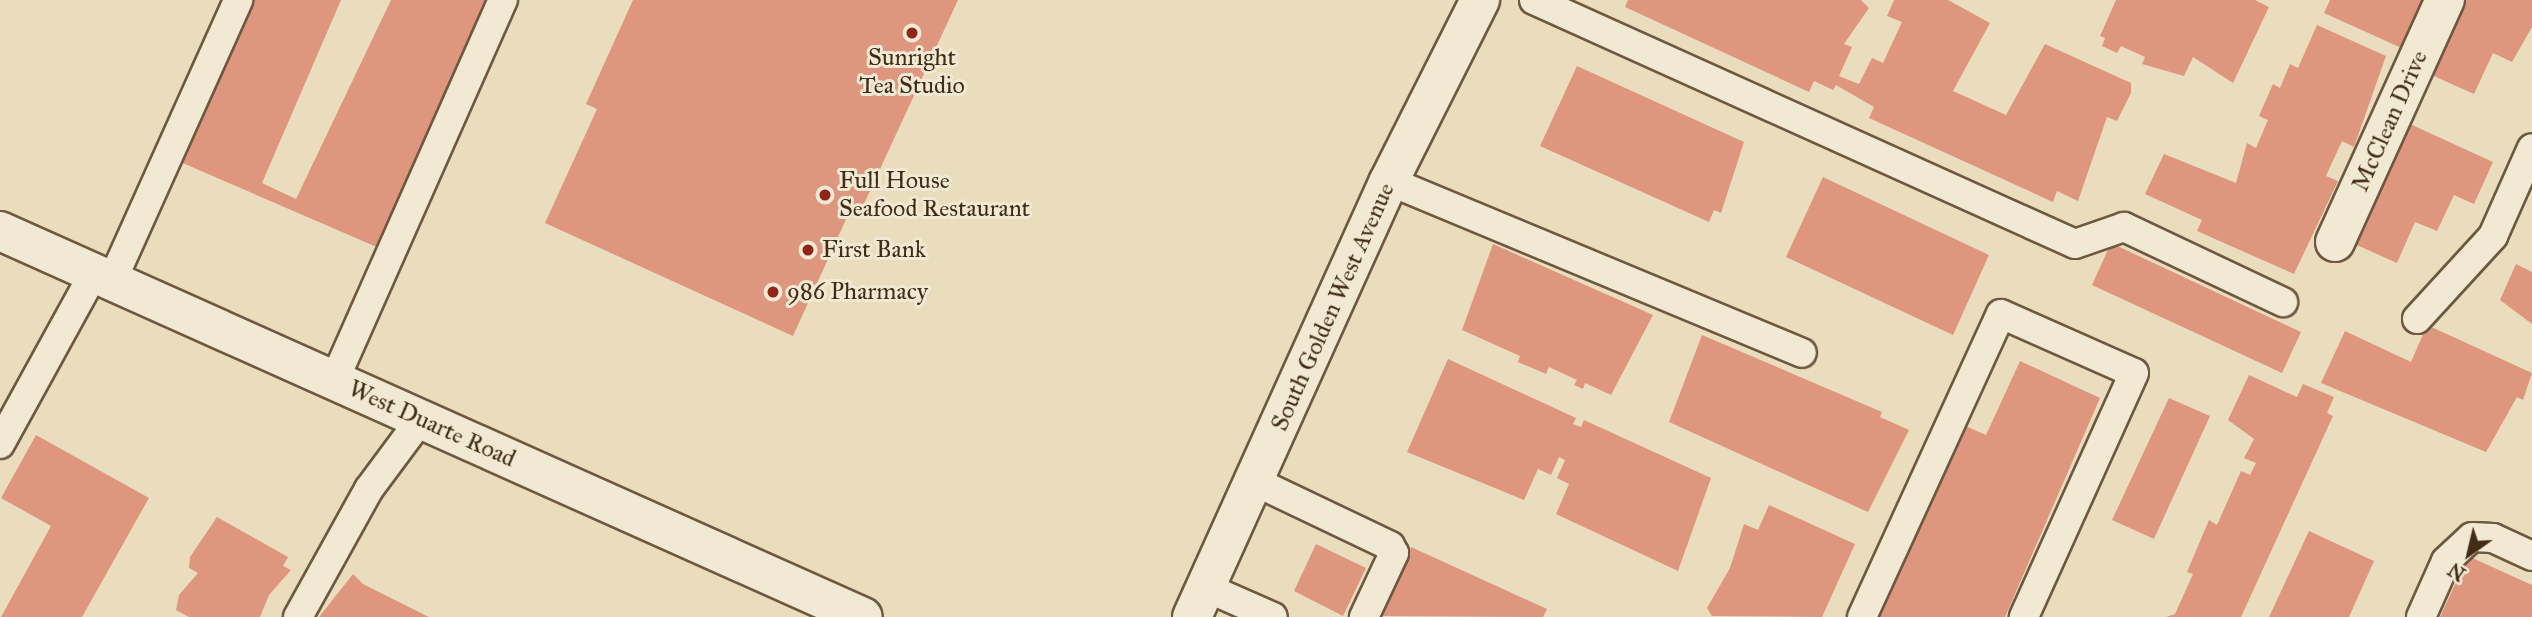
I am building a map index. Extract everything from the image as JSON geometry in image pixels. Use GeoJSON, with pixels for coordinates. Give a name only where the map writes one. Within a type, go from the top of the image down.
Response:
{"type":"FeatureCollection","features":[{"type":"Feature","properties":{"kind":"street","name":"South Golden West Avenue"},"geometry":{"type":"LineString","coordinates":[[1198,602],[1390,181],[1480,0]]}},
{"type":"Feature","properties":{"kind":"street","name":"McClean Drive"},"geometry":{"type":"LineString","coordinates":[[2335,242],[2445,0]]}},
{"type":"Feature","properties":{"kind":"street","name":"West Duarte Road"},"geometry":{"type":"LineString","coordinates":[[0,231],[863,617]]}},
{"type":"Feature","properties":{"kind":"lane"},"geometry":{"type":"LineString","coordinates":[[0,444],[103,277],[238,0]]}},
{"type":"Feature","properties":{"kind":"lane"},"geometry":{"type":"LineString","coordinates":[[334,381],[503,0]]}},
{"type":"Feature","properties":{"kind":"lane"},"geometry":{"type":"LineString","coordinates":[[1534,0],[2075,244],[2124,227],[2283,302]]}},
{"type":"Feature","properties":{"kind":"lane"},"geometry":{"type":"LineString","coordinates":[[2417,319],[2493,236],[2532,148]]}},
{"type":"Feature","properties":{"kind":"lane"},"geometry":{"type":"LineString","coordinates":[[1390,181],[1802,353]]}},
{"type":"Feature","properties":{"kind":"lane"},"geometry":{"type":"LineString","coordinates":[[1862,617],[2001,314],[2134,373],[2024,617]]}},
{"type":"Feature","properties":{"kind":"lane"},"geometry":{"type":"LineString","coordinates":[[298,617],[369,489],[421,419]]}},
{"type":"Feature","properties":{"kind":"lane"},"geometry":{"type":"LineString","coordinates":[[1254,481],[1390,546],[1394,553],[1364,617]]}},
{"type":"Feature","properties":{"kind":"lane"},"geometry":{"type":"LineString","coordinates":[[2421,617],[2446,561],[2472,537],[2493,538],[2532,556]]}},
{"type":"Feature","properties":{"kind":"lane"},"geometry":{"type":"LineString","coordinates":[[1198,602],[1273,617]]}},
{"type":"Feature","properties":{"kind":"building"},"geometry":{"type":"Polygon","coordinates":[[[246,0],[341,0],[262,183],[296,199],[391,0],[486,0],[379,248],[178,161],[246,0]]]}},
{"type":"Feature","properties":{"kind":"building"},"geometry":{"type":"Polygon","coordinates":[[[633,0],[958,0],[857,219],[848,215],[793,336],[545,223],[597,109],[586,104],[633,0]]]}},
{"type":"Feature","properties":{"kind":"building"},"geometry":{"type":"Polygon","coordinates":[[[1628,0],[1861,0],[1869,8],[1844,44],[1852,47],[1839,76],[1859,84],[1872,58],[1883,63],[1902,22],[1887,16],[1894,0],[1948,0],[1990,23],[1953,91],[2006,115],[2045,44],[2131,83],[2131,93],[2117,121],[2107,117],[2078,201],[2057,191],[2053,202],[1869,118],[1874,107],[1836,85],[1833,90],[1814,81],[1809,92],[1625,7],[1628,0]]]}},
{"type":"Feature","properties":{"kind":"building"},"geometry":{"type":"Polygon","coordinates":[[[2116,0],[2255,0],[2269,7],[2233,83],[2193,57],[2184,76],[2142,64],[2145,57],[2121,46],[2117,53],[2102,46],[2105,38],[2100,36],[2116,0]]]}},
{"type":"Feature","properties":{"kind":"building"},"geometry":{"type":"Polygon","coordinates":[[[2330,0],[2442,0],[2417,55],[2324,13],[2330,0]]]}},
{"type":"Feature","properties":{"kind":"building"},"geometry":{"type":"Polygon","coordinates":[[[2460,0],[2532,0],[2532,27],[2512,62],[2493,53],[2474,94],[2427,73],[2460,0]]]}},
{"type":"Feature","properties":{"kind":"building"},"geometry":{"type":"Polygon","coordinates":[[[2317,25],[2386,56],[2354,147],[2342,141],[2326,176],[2338,181],[2294,274],[2197,231],[2202,220],[2145,194],[2164,154],[2236,183],[2247,143],[2256,148],[2268,120],[2259,116],[2273,84],[2280,88],[2290,64],[2298,68],[2317,25]]]}},
{"type":"Feature","properties":{"kind":"building"},"geometry":{"type":"Polygon","coordinates":[[[1577,66],[1744,142],[1721,213],[1714,210],[1709,222],[1540,146],[1577,66]]]}},
{"type":"Feature","properties":{"kind":"building"},"geometry":{"type":"Polygon","coordinates":[[[2410,124],[2493,162],[2474,204],[2454,195],[2437,231],[2415,222],[2397,263],[2350,242],[2410,124]]]}},
{"type":"Feature","properties":{"kind":"building"},"geometry":{"type":"Polygon","coordinates":[[[1823,177],[1989,255],[1953,335],[1786,257],[1823,177]]]}},
{"type":"Feature","properties":{"kind":"building"},"geometry":{"type":"Polygon","coordinates":[[[2111,243],[2301,332],[2282,373],[2092,285],[2111,243]]]}},
{"type":"Feature","properties":{"kind":"building"},"geometry":{"type":"Polygon","coordinates":[[[1493,244],[1653,315],[1611,395],[1585,383],[1583,389],[1574,385],[1577,380],[1549,367],[1546,374],[1518,362],[1520,356],[1462,330],[1493,244]]]}},
{"type":"Feature","properties":{"kind":"building"},"geometry":{"type":"Polygon","coordinates":[[[2516,264],[2532,272],[2532,324],[2500,300],[2516,264]]]}},
{"type":"Feature","properties":{"kind":"building"},"geometry":{"type":"Polygon","coordinates":[[[2427,325],[2532,373],[2523,400],[2517,397],[2486,452],[2321,383],[2345,331],[2411,362],[2427,325]]]}},
{"type":"Feature","properties":{"kind":"building"},"geometry":{"type":"Polygon","coordinates":[[[1702,335],[1882,412],[1880,417],[1909,430],[1868,512],[1669,422],[1702,335]]]}},
{"type":"Feature","properties":{"kind":"building"},"geometry":{"type":"Polygon","coordinates":[[[1448,359],[1576,418],[1573,424],[1581,427],[1584,420],[1711,478],[1678,571],[1556,514],[1569,484],[1557,478],[1565,460],[1559,457],[1551,475],[1538,469],[1524,500],[1407,452],[1448,359]]]}},
{"type":"Feature","properties":{"kind":"building"},"geometry":{"type":"Polygon","coordinates":[[[2020,361],[2100,398],[2005,617],[1875,617],[1963,425],[1986,435],[2020,361]]]}},
{"type":"Feature","properties":{"kind":"building"},"geometry":{"type":"Polygon","coordinates":[[[2249,375],[2297,397],[2303,384],[2334,397],[2327,413],[2333,416],[2241,617],[2166,617],[2175,614],[2193,574],[2187,572],[2209,520],[2217,525],[2241,471],[2250,475],[2256,463],[2244,458],[2254,439],[2228,420],[2249,375]]]}},
{"type":"Feature","properties":{"kind":"building"},"geometry":{"type":"Polygon","coordinates":[[[2169,398],[2210,416],[2154,539],[2112,520],[2169,398]]]}},
{"type":"Feature","properties":{"kind":"building"},"geometry":{"type":"Polygon","coordinates":[[[36,435],[149,498],[82,617],[1,617],[51,526],[1,498],[36,435]]]}},
{"type":"Feature","properties":{"kind":"building"},"geometry":{"type":"Polygon","coordinates":[[[1769,505],[1855,544],[1822,617],[1712,616],[1707,608],[1730,568],[1744,524],[1758,530],[1769,505]]]}},
{"type":"Feature","properties":{"kind":"building"},"geometry":{"type":"Polygon","coordinates":[[[217,517],[288,557],[283,566],[291,570],[269,595],[260,617],[189,617],[176,610],[179,595],[198,573],[189,568],[190,557],[217,517]]]}},
{"type":"Feature","properties":{"kind":"building"},"geometry":{"type":"Polygon","coordinates":[[[2309,531],[2374,561],[2349,617],[2269,617],[2309,531]]]}},
{"type":"Feature","properties":{"kind":"building"},"geometry":{"type":"Polygon","coordinates":[[[1316,544],[1366,568],[1343,616],[1294,591],[1316,544]]]}},
{"type":"Feature","properties":{"kind":"building"},"geometry":{"type":"Polygon","coordinates":[[[1411,547],[1547,609],[1543,617],[1380,616],[1411,547]]]}},
{"type":"Feature","properties":{"kind":"building"},"geometry":{"type":"Polygon","coordinates":[[[2468,556],[2532,585],[2532,617],[2440,617],[2468,556]]]}},
{"type":"Feature","properties":{"kind":"building"},"geometry":{"type":"Polygon","coordinates":[[[353,574],[363,584],[429,617],[319,617],[353,574]]]}},
{"type":"Feature","properties":{"kind":"place","name":"Sunright Tea Studio"},"geometry":{"type":"Point","coordinates":[912,33]}},
{"type":"Feature","properties":{"kind":"place","name":"Full House Seafood Restaurant"},"geometry":{"type":"Point","coordinates":[825,195]}},
{"type":"Feature","properties":{"kind":"place","name":"First Bank"},"geometry":{"type":"Point","coordinates":[808,250]}},
{"type":"Feature","properties":{"kind":"place","name":"986 Pharmacy"},"geometry":{"type":"Point","coordinates":[773,292]}}]}
